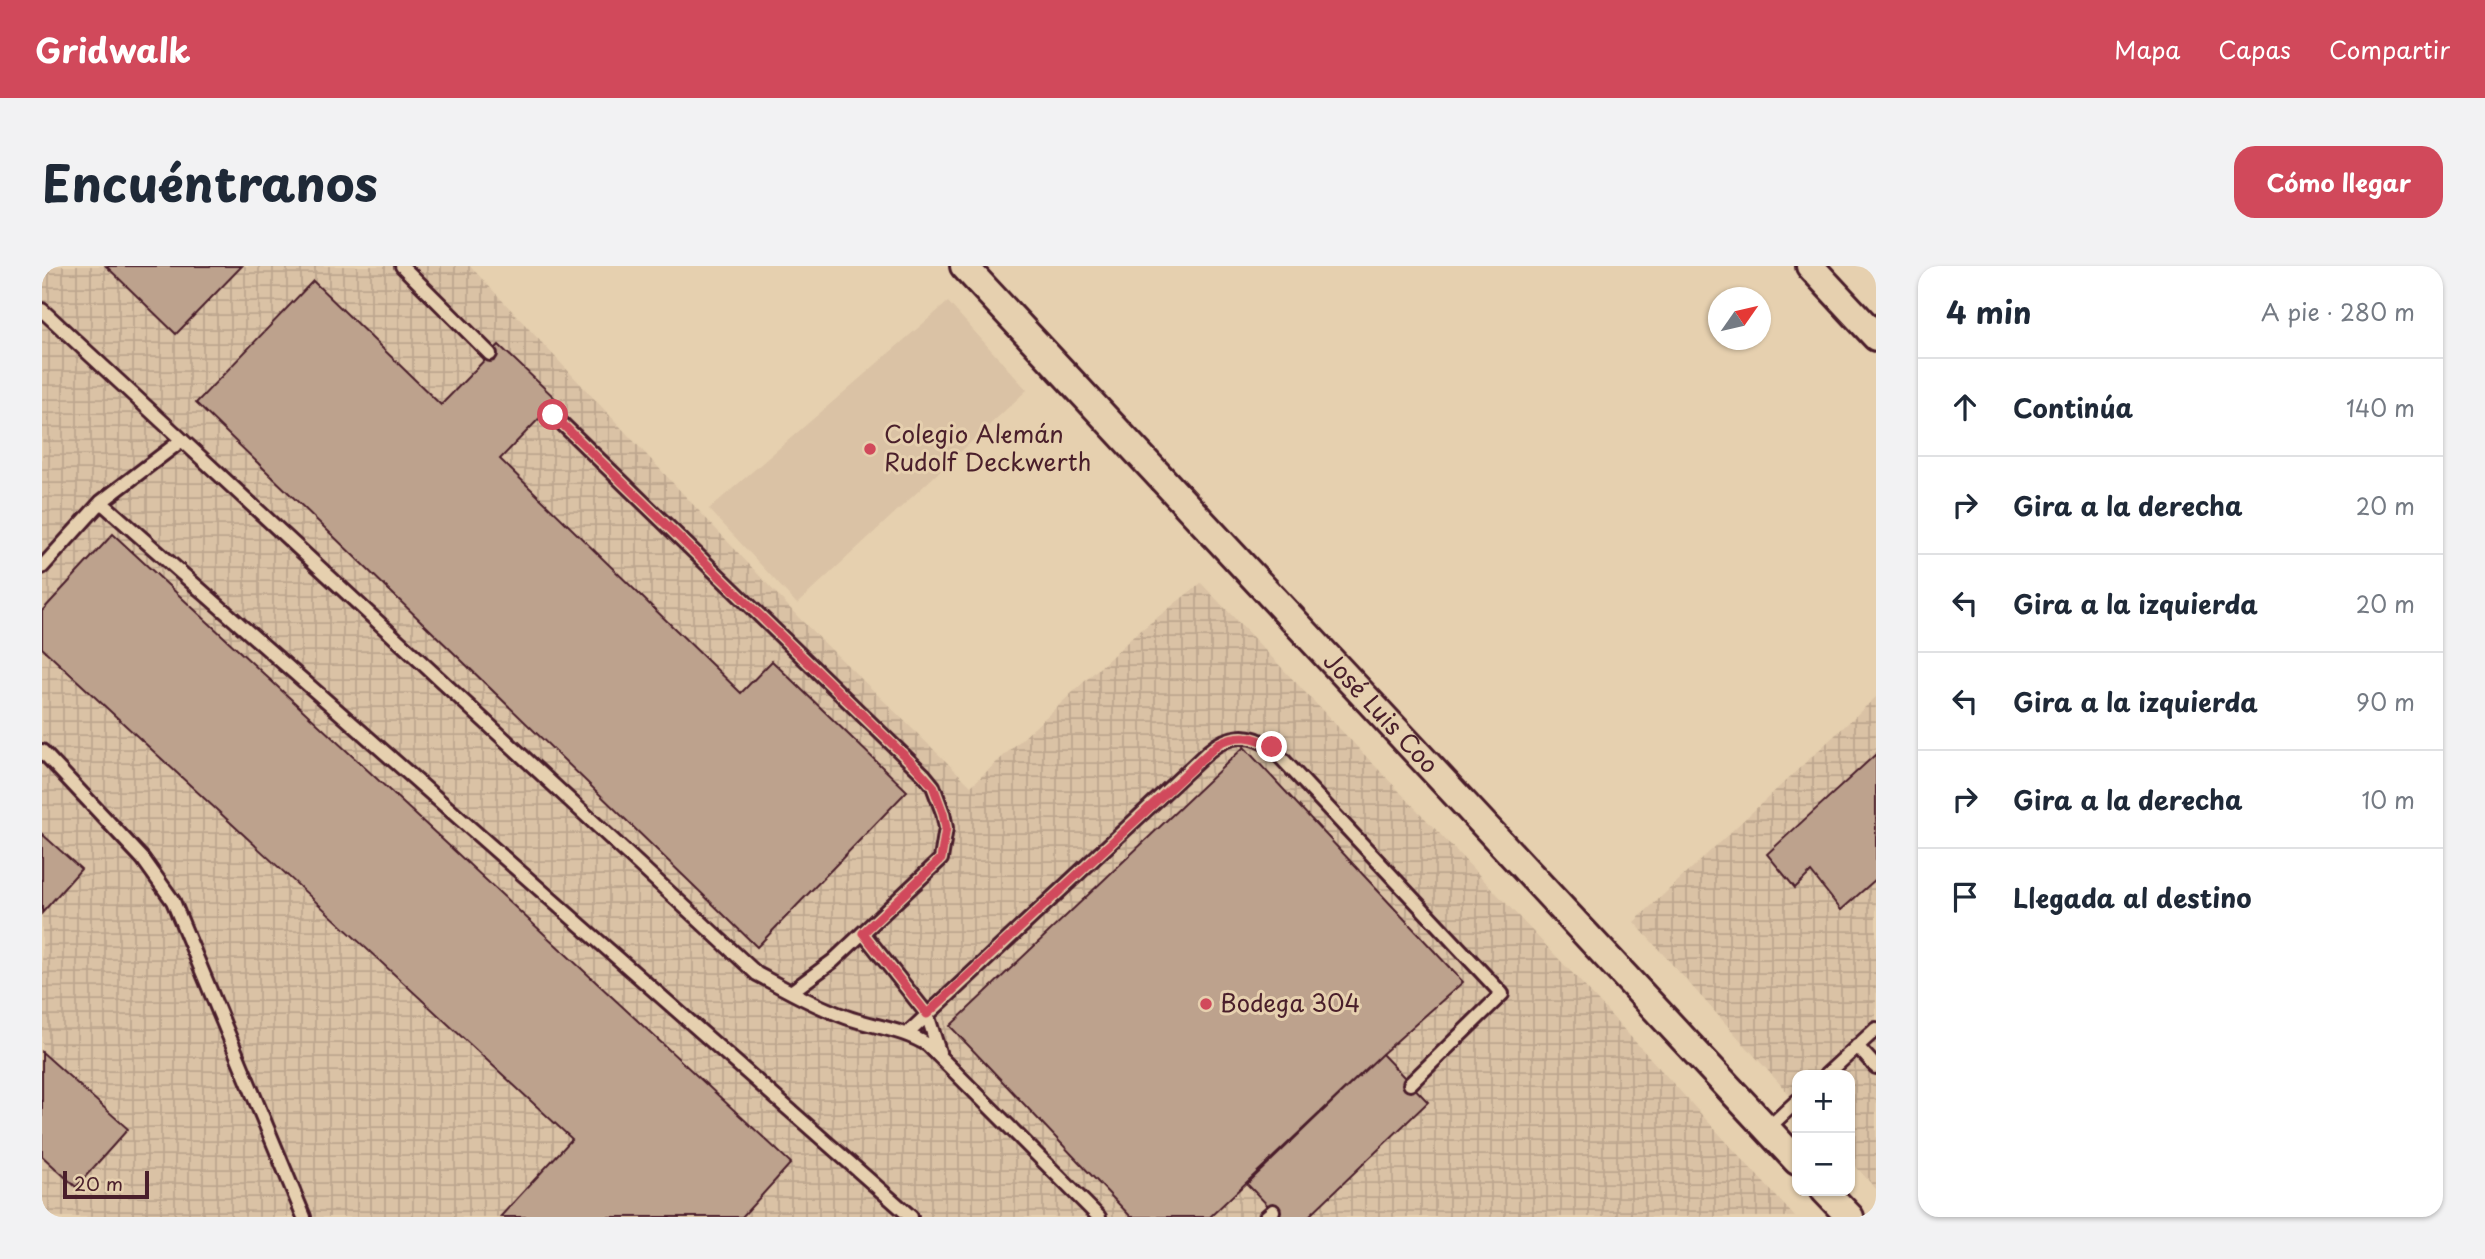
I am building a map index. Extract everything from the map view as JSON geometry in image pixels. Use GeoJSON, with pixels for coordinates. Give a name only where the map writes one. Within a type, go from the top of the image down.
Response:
{"type":"FeatureCollection","features":[{"type":"Feature","properties":{"kind":"street","name":"José Luis Coo"},"geometry":{"type":"LineString","coordinates":[[964,266],[1792,1156]]}},
{"type":"Feature","properties":{"kind":"street"},"geometry":{"type":"LineString","coordinates":[[1810,266],[1876,337]]}},
{"type":"Feature","properties":{"kind":"street"},"geometry":{"type":"LineString","coordinates":[[1830,1196],[1850,1217]]}},
{"type":"Feature","properties":{"kind":"lane"},"geometry":{"type":"LineString","coordinates":[[402,266],[490,354]]}},
{"type":"Feature","properties":{"kind":"lane"},"geometry":{"type":"LineString","coordinates":[[42,310],[757,974],[843,1016],[916,1037],[939,1054],[1099,1217]]}},
{"type":"Feature","properties":{"kind":"lane"},"geometry":{"type":"LineString","coordinates":[[548,410],[914,765],[933,786],[939,799],[946,828],[941,859],[833,961],[790,992]]}},
{"type":"Feature","properties":{"kind":"lane"},"geometry":{"type":"LineString","coordinates":[[42,567],[101,502],[182,440]]}},
{"type":"Feature","properties":{"kind":"lane"},"geometry":{"type":"LineString","coordinates":[[101,502],[911,1217]]}},
{"type":"Feature","properties":{"kind":"lane"},"geometry":{"type":"LineString","coordinates":[[907,1034],[1209,751],[1230,738],[1253,737],[1272,747],[1503,994],[1410,1084]]}},
{"type":"Feature","properties":{"kind":"lane"},"geometry":{"type":"LineString","coordinates":[[42,751],[143,859],[173,901],[304,1217]]}},
{"type":"Feature","properties":{"kind":"lane"},"geometry":{"type":"LineString","coordinates":[[863,933],[927,1014],[939,1054]]}},
{"type":"Feature","properties":{"kind":"lane"},"geometry":{"type":"LineString","coordinates":[[1831,1070],[1876,1029]]}},
{"type":"Feature","properties":{"kind":"lane"},"geometry":{"type":"LineString","coordinates":[[1857,1046],[1876,1067]]}},
{"type":"Feature","properties":{"kind":"lane"},"geometry":{"type":"LineString","coordinates":[[1767,1129],[1792,1106]]}},
{"type":"Feature","properties":{"kind":"shaded area"},"geometry":{"type":"Polygon","coordinates":[[[42,266],[470,266],[801,620],[971,786],[1135,635],[1201,583],[1576,977],[1795,1217],[42,1217],[42,266]]]}},
{"type":"Feature","properties":{"kind":"shaded area","name":"Colegio Alemán Rudolf Deckwerth"},"geometry":{"type":"Polygon","coordinates":[[[948,302],[1027,390],[797,604],[709,509],[948,302]]]}},
{"type":"Feature","properties":{"kind":"shaded area"},"geometry":{"type":"Polygon","coordinates":[[[1876,697],[1876,1189],[1855,1166],[1855,1070],[1792,1070],[1792,1097],[1634,922],[1876,697]]]}},
{"type":"Feature","properties":{"kind":"building"},"geometry":{"type":"Polygon","coordinates":[[[106,266],[242,266],[176,334],[106,266]]]}},
{"type":"Feature","properties":{"kind":"building"},"geometry":{"type":"Polygon","coordinates":[[[313,281],[441,405],[499,345],[557,400],[500,459],[741,693],[772,661],[907,791],[757,947],[196,403],[313,281]]]}},
{"type":"Feature","properties":{"kind":"building"},"geometry":{"type":"Polygon","coordinates":[[[113,534],[791,1163],[742,1217],[500,1217],[572,1139],[42,648],[42,611],[113,534]]]}},
{"type":"Feature","properties":{"kind":"building","name":"Bodega 304"},"geometry":{"type":"Polygon","coordinates":[[[1244,747],[1463,982],[1382,1054],[1210,1217],[1131,1217],[950,1026],[1244,747]]]}},
{"type":"Feature","properties":{"kind":"building"},"geometry":{"type":"Polygon","coordinates":[[[1876,754],[1876,879],[1841,910],[1811,872],[1795,888],[1767,854],[1876,754]]]}},
{"type":"Feature","properties":{"kind":"building"},"geometry":{"type":"Polygon","coordinates":[[[42,834],[81,869],[42,913],[42,834]]]}},
{"type":"Feature","properties":{"kind":"building"},"geometry":{"type":"Polygon","coordinates":[[[42,1052],[128,1129],[76,1187],[42,1156],[42,1052]]]}},
{"type":"Feature","properties":{"kind":"building"},"geometry":{"type":"Polygon","coordinates":[[[1382,1054],[1428,1102],[1308,1217],[1279,1217],[1247,1184],[1382,1054]]]}},
{"type":"Feature","properties":{"kind":"place","name":"Colegio Alemán Rudolf Deckwerth"},"geometry":{"type":"Point","coordinates":[870,449]}},
{"type":"Feature","properties":{"kind":"place","name":"Bodega 304"},"geometry":{"type":"Point","coordinates":[1206,1004]}},
{"type":"Feature","properties":{"kind":"route"},"geometry":{"type":"LineString","coordinates":[[553,415],[933,786],[946,828],[941,859],[863,933],[927,1014],[1219,743],[1242,736],[1253,737],[1272,747]]}}]}
